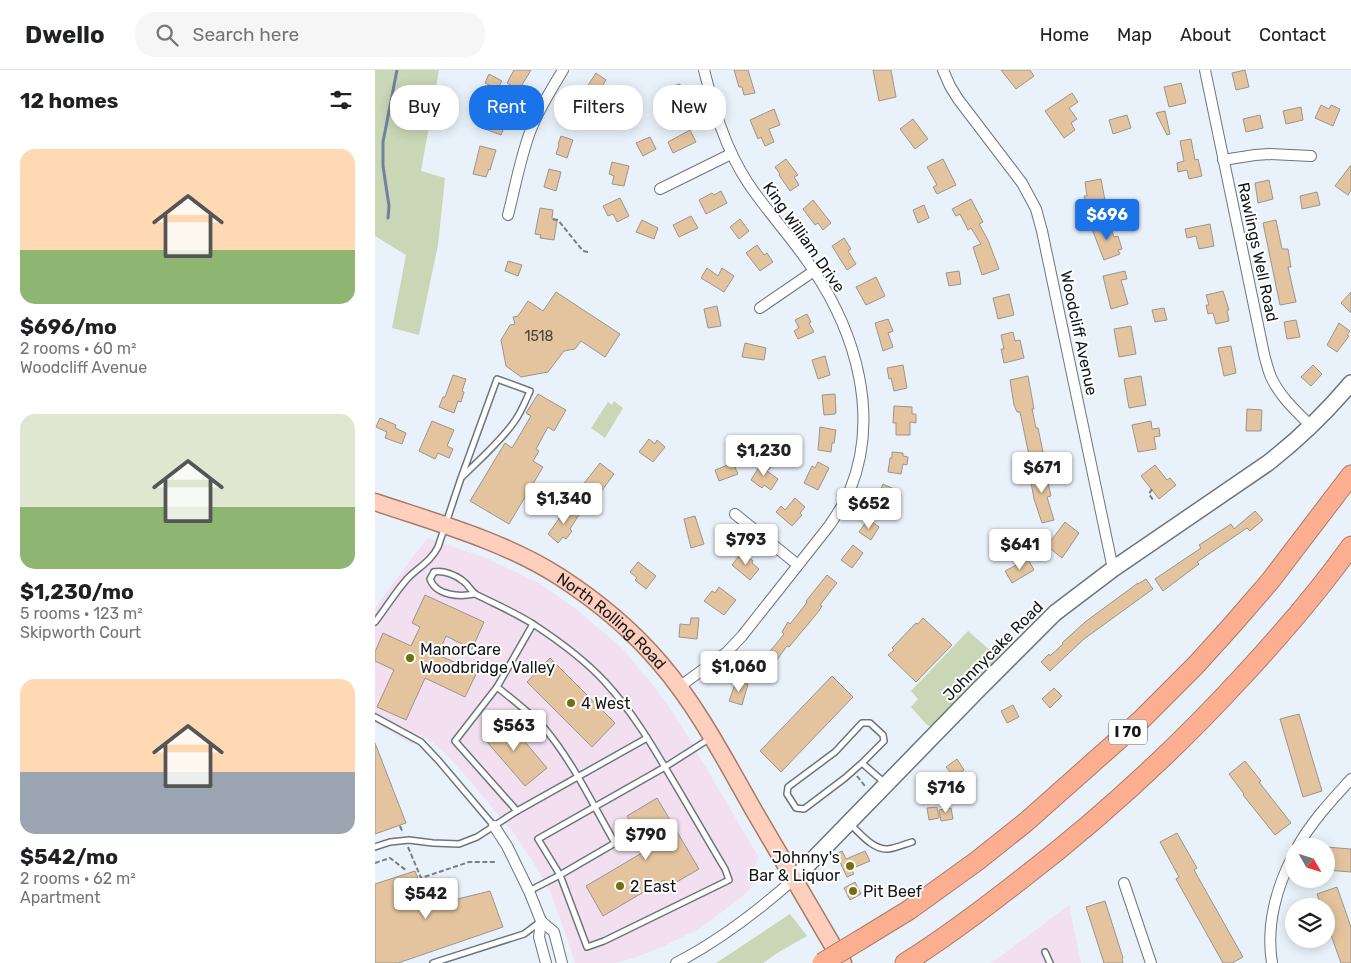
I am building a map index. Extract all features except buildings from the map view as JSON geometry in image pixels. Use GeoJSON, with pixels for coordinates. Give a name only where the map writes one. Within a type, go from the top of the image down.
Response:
{"type":"FeatureCollection","features":[{"type":"Feature","properties":{"kind":"highway","name":"I 70"},"geometry":{"type":"LineString","coordinates":[[823,963],[909,910],[977,861],[1026,822],[1142,720],[1196,665],[1271,580],[1351,475]]}},
{"type":"Feature","properties":{"kind":"highway","name":"I 70"},"geometry":{"type":"LineString","coordinates":[[905,963],[927,949],[1039,865],[1124,794],[1179,743],[1265,652],[1351,546]]}},
{"type":"Feature","properties":{"kind":"main road","name":"North Rolling Road"},"geometry":{"type":"LineString","coordinates":[[375,502],[493,543],[526,558],[575,587],[638,639],[661,663],[698,714],[843,963]]}},
{"type":"Feature","properties":{"kind":"street"},"geometry":{"type":"LineString","coordinates":[[508,216],[531,131],[563,70]]}},
{"type":"Feature","properties":{"kind":"street","name":"King William Drive"},"geometry":{"type":"LineString","coordinates":[[679,687],[727,652],[742,636],[829,526],[842,507],[850,490],[861,450],[863,428],[863,405],[860,383],[850,341],[829,295],[814,271],[748,182],[731,154],[720,126],[704,70]]}},
{"type":"Feature","properties":{"kind":"street","name":"Woodcliff Avenue"},"geometry":{"type":"LineString","coordinates":[[943,70],[949,86],[1022,183],[1036,209],[1113,569]]}},
{"type":"Feature","properties":{"kind":"street","name":"Rawlings Well Road"},"geometry":{"type":"LineString","coordinates":[[1205,70],[1267,366],[1279,390],[1312,427]]}},
{"type":"Feature","properties":{"kind":"street"},"geometry":{"type":"LineString","coordinates":[[659,189],[731,154]]}},
{"type":"Feature","properties":{"kind":"street"},"geometry":{"type":"LineString","coordinates":[[1223,160],[1269,154],[1311,156]]}},
{"type":"Feature","properties":{"kind":"street"},"geometry":{"type":"LineString","coordinates":[[760,308],[814,271]]}},
{"type":"Feature","properties":{"kind":"street","name":"Johnnycake Road"},"geometry":{"type":"LineString","coordinates":[[676,963],[747,918],[794,879],[1055,613],[1113,569],[1291,446],[1312,427],[1351,383]]}},
{"type":"Feature","properties":{"kind":"street"},"geometry":{"type":"LineString","coordinates":[[735,514],[798,565]]}},
{"type":"Feature","properties":{"kind":"street"},"geometry":{"type":"LineString","coordinates":[[1304,838],[1318,817],[1351,779]]}},
{"type":"Feature","properties":{"kind":"street"},"geometry":{"type":"LineString","coordinates":[[494,826],[507,846],[541,921],[553,932],[562,963]]}},
{"type":"Feature","properties":{"kind":"street"},"geometry":{"type":"LineString","coordinates":[[1272,963],[1271,925],[1280,887],[1285,875]]}},
{"type":"Feature","properties":{"kind":"street"},"geometry":{"type":"LineString","coordinates":[[1124,883],[1151,963]]}},
{"type":"Feature","properties":{"kind":"street"},"geometry":{"type":"LineString","coordinates":[[541,921],[539,937],[546,963]]}},
{"type":"Feature","properties":{"kind":"lane"},"geometry":{"type":"LineString","coordinates":[[375,622],[407,579],[434,555],[446,526],[461,478],[497,379],[530,391],[521,412],[507,432],[461,478]]}},
{"type":"Feature","properties":{"kind":"lane"},"geometry":{"type":"LineString","coordinates":[[428,562],[434,572]]}},
{"type":"Feature","properties":{"kind":"lane"},"geometry":{"type":"LineString","coordinates":[[434,572],[440,571],[456,576],[464,581],[474,594],[515,612],[564,645],[605,681],[628,709],[647,738],[665,767],[725,869],[729,880],[604,941],[587,947],[560,875],[538,839],[665,767],[712,738]]}},
{"type":"Feature","properties":{"kind":"lane"},"geometry":{"type":"LineString","coordinates":[[434,572],[431,580],[433,586],[440,591],[463,596],[474,594]]}},
{"type":"Feature","properties":{"kind":"lane"},"geometry":{"type":"LineString","coordinates":[[517,812],[455,741],[497,686],[533,624]]}},
{"type":"Feature","properties":{"kind":"lane"},"geometry":{"type":"LineString","coordinates":[[497,686],[545,729],[569,761],[615,843],[529,891]]}},
{"type":"Feature","properties":{"kind":"lane"},"geometry":{"type":"LineString","coordinates":[[375,716],[421,742],[494,826]]}},
{"type":"Feature","properties":{"kind":"lane"},"geometry":{"type":"LineString","coordinates":[[862,723],[870,723],[883,735],[884,740],[862,763],[804,809],[796,808],[787,794],[788,787],[835,752],[862,723]]}},
{"type":"Feature","properties":{"kind":"lane"},"geometry":{"type":"LineString","coordinates":[[375,847],[390,842],[409,840],[459,844],[477,837],[578,776],[647,738]]}},
{"type":"Feature","properties":{"kind":"lane"},"geometry":{"type":"LineString","coordinates":[[862,763],[886,784]]}},
{"type":"Feature","properties":{"kind":"lane"},"geometry":{"type":"LineString","coordinates":[[849,823],[871,844],[880,848],[889,849],[913,842]]}},
{"type":"Feature","properties":{"kind":"lane"},"geometry":{"type":"LineString","coordinates":[[433,963],[524,934],[541,921]]}},
{"type":"Feature","properties":{"kind":"lane"},"geometry":{"type":"LineString","coordinates":[[1045,952],[1050,963]]}},
{"type":"Feature","properties":{"kind":"path"},"geometry":{"type":"LineString","coordinates":[[553,219],[558,220],[583,251],[587,252]]}},
{"type":"Feature","properties":{"kind":"path"},"geometry":{"type":"LineString","coordinates":[[1152,489],[1149,494],[1153,500]]}},
{"type":"Feature","properties":{"kind":"path"},"geometry":{"type":"LineString","coordinates":[[853,772],[865,786]]}},
{"type":"Feature","properties":{"kind":"path"},"geometry":{"type":"LineString","coordinates":[[400,826],[404,834]]}},
{"type":"Feature","properties":{"kind":"path"},"geometry":{"type":"LineString","coordinates":[[409,847],[421,878],[469,862],[497,862]]}},
{"type":"Feature","properties":{"kind":"path"},"geometry":{"type":"LineString","coordinates":[[375,863],[390,858],[407,871]]}},
{"type":"Feature","properties":{"kind":"shaded area"},"geometry":{"type":"Polygon","coordinates":[[[427,538],[484,557],[539,583],[576,609],[623,649],[675,715],[758,856],[752,888],[695,931],[664,946],[616,963],[575,963],[550,891],[515,835],[453,761],[436,745],[420,734],[413,745],[375,723],[375,608],[427,538]]]}},
{"type":"Feature","properties":{"kind":"shaded area"},"geometry":{"type":"Polygon","coordinates":[[[1069,905],[1081,963],[991,963],[1069,905]]]}},
{"type":"Feature","properties":{"kind":"green space"},"geometry":{"type":"Polygon","coordinates":[[[375,70],[439,70],[436,85],[390,85],[390,130],[428,130],[421,171],[445,178],[438,245],[419,335],[392,328],[406,255],[375,236],[375,70]]]}},
{"type":"Feature","properties":{"kind":"green space"},"geometry":{"type":"Polygon","coordinates":[[[614,401],[623,408],[605,438],[591,428],[608,402],[612,405],[614,401]]]}},
{"type":"Feature","properties":{"kind":"green space"},"geometry":{"type":"Polygon","coordinates":[[[968,631],[999,658],[933,727],[927,725],[911,707],[918,699],[911,691],[968,631]]]}},
{"type":"Feature","properties":{"kind":"green space"},"geometry":{"type":"Polygon","coordinates":[[[790,914],[807,936],[763,963],[716,963],[790,914]]]}},
{"type":"Feature","properties":{"kind":"waterway"},"geometry":{"type":"LineString","coordinates":[[388,218],[389,206],[383,166],[383,142],[397,70]]}},
{"type":"Feature","properties":{"kind":"place","name":"ManorCare Woodbridge Valley"},"geometry":{"type":"Point","coordinates":[410,658]}},
{"type":"Feature","properties":{"kind":"place","name":"4 West"},"geometry":{"type":"Point","coordinates":[571,703]}},
{"type":"Feature","properties":{"kind":"place","name":"Johnny's Bar & Liquor"},"geometry":{"type":"Point","coordinates":[850,866]}},
{"type":"Feature","properties":{"kind":"place","name":"2 East"},"geometry":{"type":"Point","coordinates":[620,886]}},
{"type":"Feature","properties":{"kind":"place","name":"Pit Beef"},"geometry":{"type":"Point","coordinates":[853,891]}}]}
